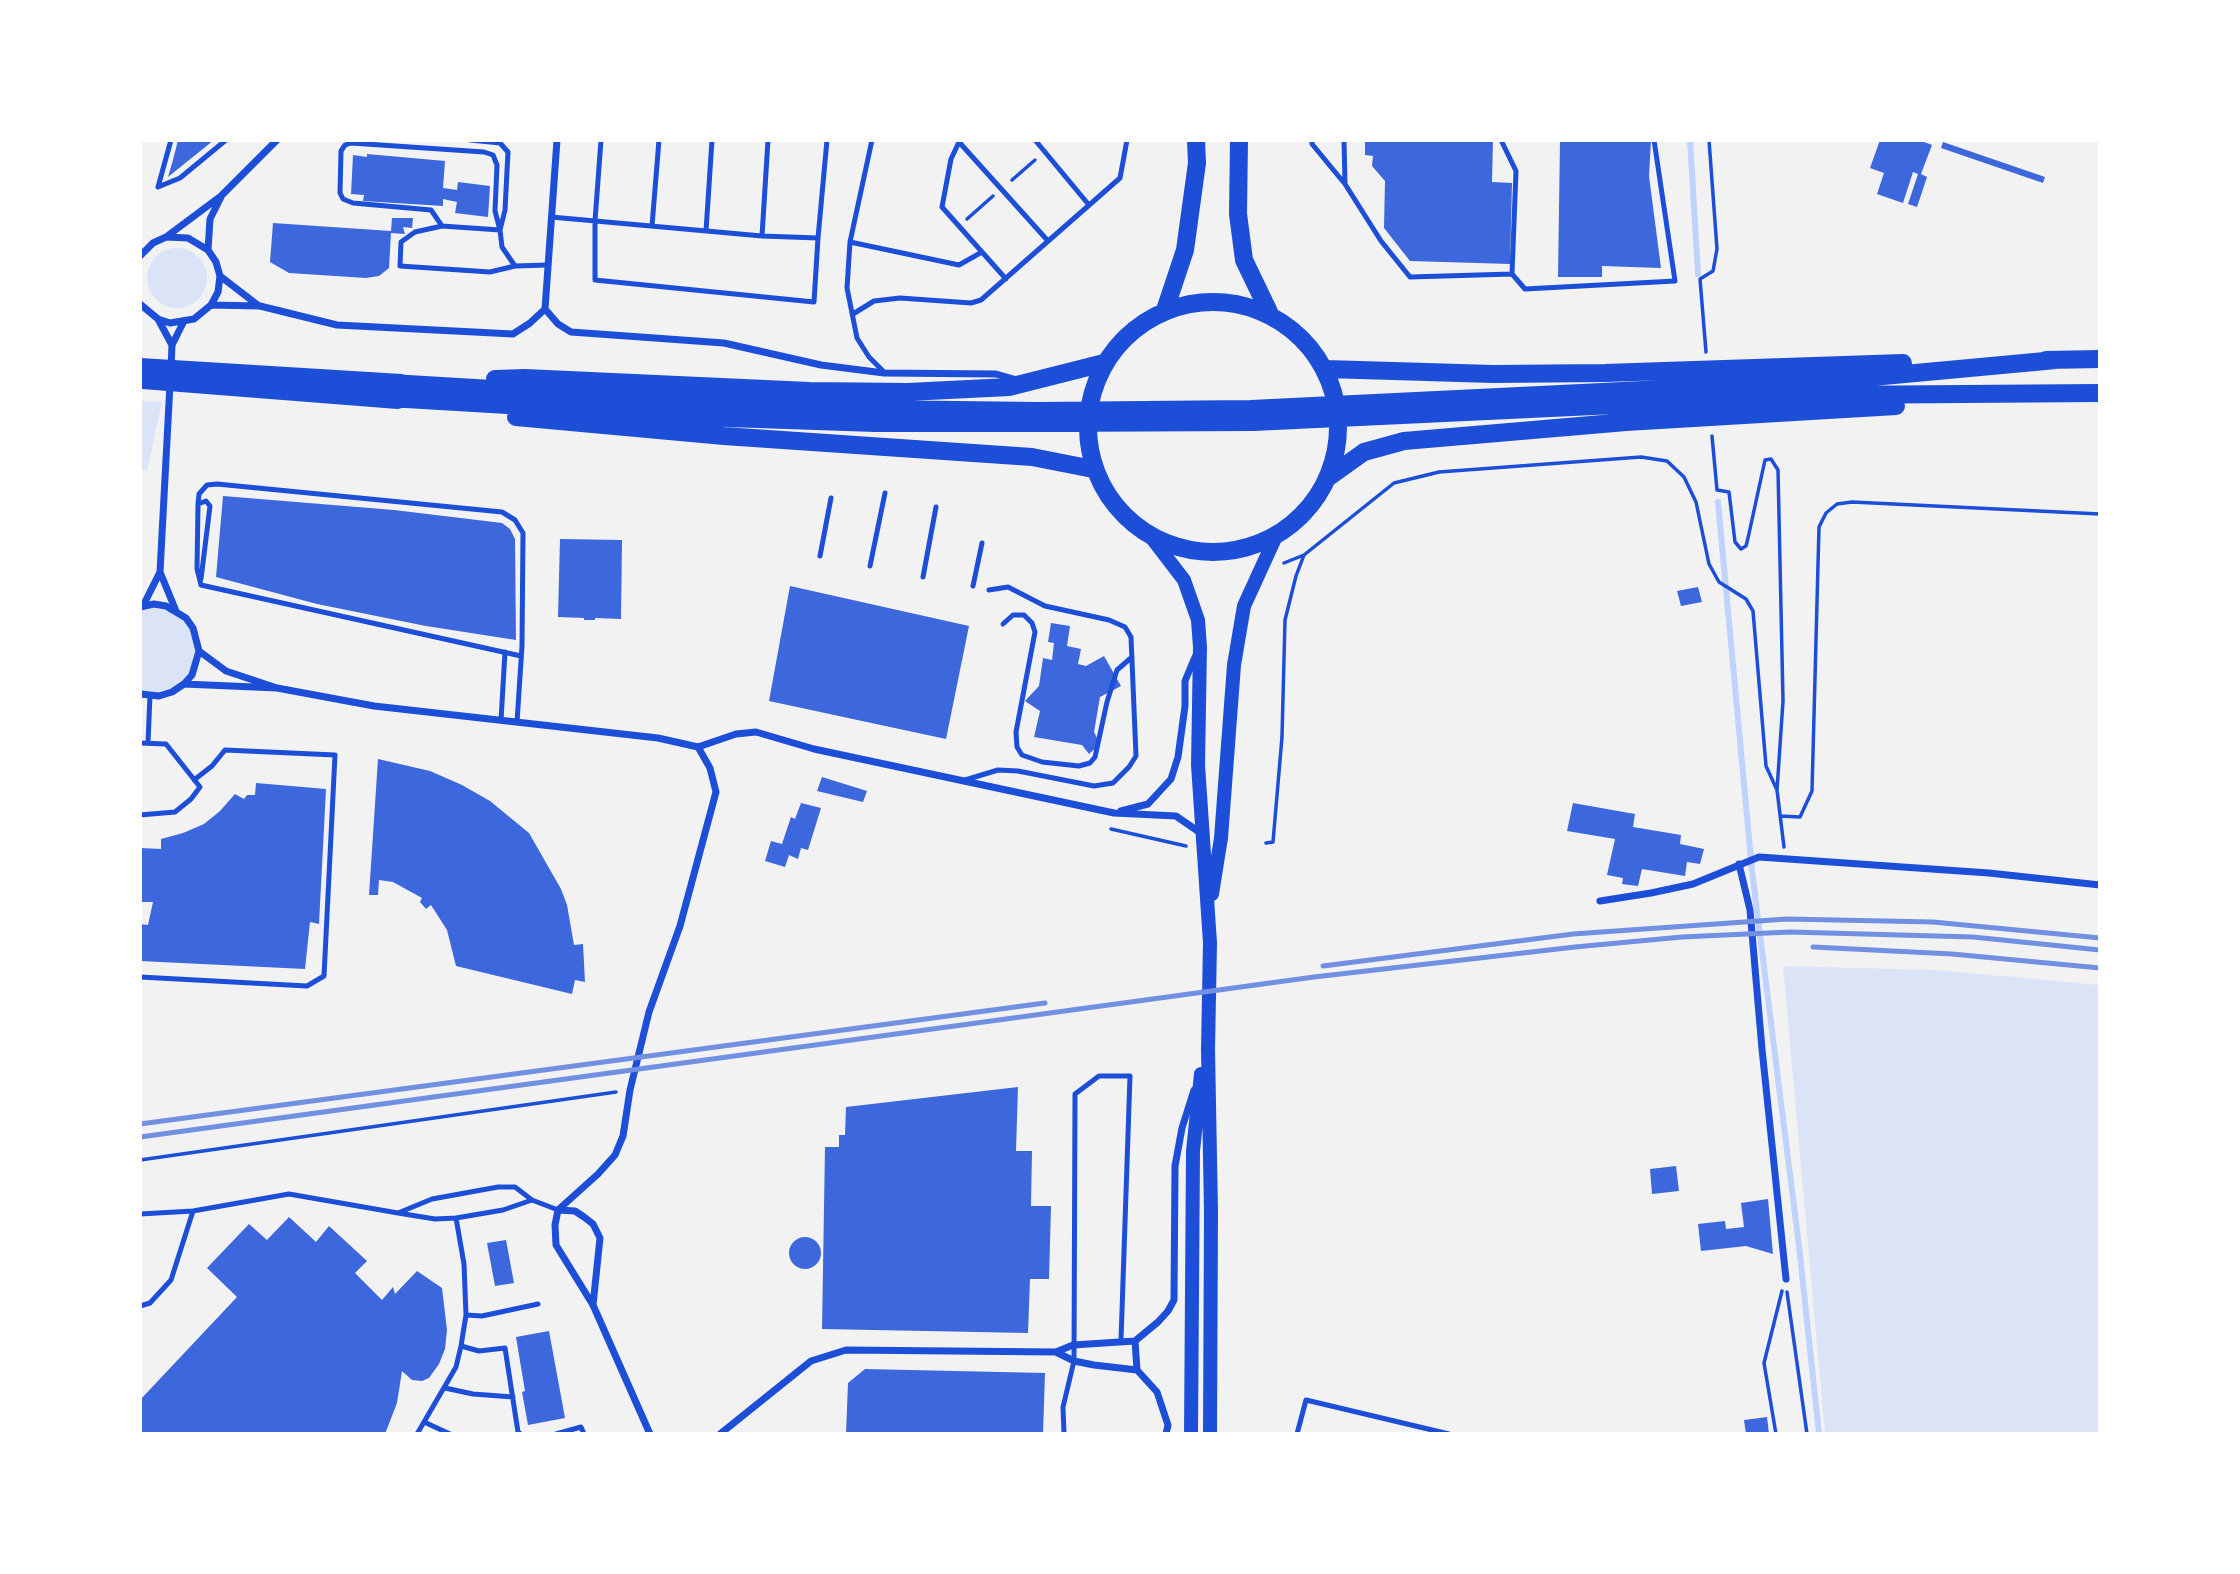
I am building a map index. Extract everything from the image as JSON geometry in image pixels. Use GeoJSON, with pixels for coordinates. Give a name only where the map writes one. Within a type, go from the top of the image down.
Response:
{"type":"FeatureCollection","features":[{"type":"Feature","properties":{"kind":"main road"},"geometry":{"type":"LineString","coordinates":[[1165,310],[1185,250],[1197,163],[1196,140]]}},
{"type":"Feature","properties":{"kind":"main road"},"geometry":{"type":"LineString","coordinates":[[1239,140],[1238,215],[1244,260],[1269,312]]}},
{"type":"Feature","properties":{"kind":"main road"},"geometry":{"type":"LineString","coordinates":[[1151,537],[1183,550],[1215,553],[1264,542],[1276,536],[1310,508],[1329,477],[1339,438],[1340,413],[1335,391],[1326,369],[1311,346],[1269,312],[1217,301],[1165,310],[1136,327],[1104,363],[1091,387],[1086,415],[1093,469],[1121,514],[1151,537],[1184,580],[1198,620],[1198,765],[1210,943],[1210,1434]]}},
{"type":"Feature","properties":{"kind":"main road"},"geometry":{"type":"LineString","coordinates":[[1326,369],[1505,374],[1605,373],[2100,359]]}},
{"type":"Feature","properties":{"kind":"main road"},"geometry":{"type":"LineString","coordinates":[[390,391],[874,409],[1024,411],[1251,408],[1765,381],[1829,381],[2056,360]]}},
{"type":"Feature","properties":{"kind":"main road"},"geometry":{"type":"LineString","coordinates":[[390,391],[525,378],[809,391],[908,392],[1009,387],[1104,363]]}},
{"type":"Feature","properties":{"kind":"main road"},"geometry":{"type":"LineString","coordinates":[[140,367],[208,378],[390,391],[724,421],[1253,422],[1828,395],[2100,393]]}},
{"type":"Feature","properties":{"kind":"main road"},"geometry":{"type":"LineString","coordinates":[[140,380],[208,378]]}},
{"type":"Feature","properties":{"kind":"main road"},"geometry":{"type":"LineString","coordinates":[[390,391],[493,415],[1032,457],[1093,469]]}},
{"type":"Feature","properties":{"kind":"main road"},"geometry":{"type":"LineString","coordinates":[[1329,477],[1364,452],[1404,441],[1626,422],[2044,395]]}},
{"type":"Feature","properties":{"kind":"main road"},"geometry":{"type":"LineString","coordinates":[[1209,919],[1221,838],[1234,665],[1244,606],[1276,536]]}},
{"type":"Feature","properties":{"kind":"main road"},"geometry":{"type":"LineString","coordinates":[[1191,1434],[1193,1151],[1202,1064],[1208,1049]]}},
{"type":"Feature","properties":{"kind":"street"},"geometry":{"type":"LineString","coordinates":[[140,256],[153,243],[166,237],[221,196],[277,140]]}},
{"type":"Feature","properties":{"kind":"street"},"geometry":{"type":"LineString","coordinates":[[211,305],[260,306],[337,325],[513,334],[545,309],[557,140]]}},
{"type":"Feature","properties":{"kind":"street"},"geometry":{"type":"LineString","coordinates":[[208,250],[210,219],[221,196]]}},
{"type":"Feature","properties":{"kind":"street"},"geometry":{"type":"LineString","coordinates":[[140,304],[158,319],[183,323],[194,319],[211,305],[218,292],[216,262],[208,250],[188,238],[166,237]]}},
{"type":"Feature","properties":{"kind":"street"},"geometry":{"type":"LineString","coordinates":[[219,276],[260,306]]}},
{"type":"Feature","properties":{"kind":"street"},"geometry":{"type":"LineString","coordinates":[[545,309],[558,324],[571,332],[724,343],[821,365],[884,373],[996,374],[1029,383]]}},
{"type":"Feature","properties":{"kind":"street"},"geometry":{"type":"LineString","coordinates":[[158,319],[172,345]]}},
{"type":"Feature","properties":{"kind":"street"},"geometry":{"type":"LineString","coordinates":[[142,606],[160,572],[172,345],[183,323]]}},
{"type":"Feature","properties":{"kind":"street"},"geometry":{"type":"LineString","coordinates":[[160,572],[177,611]]}},
{"type":"Feature","properties":{"kind":"street"},"geometry":{"type":"LineString","coordinates":[[140,694],[159,696],[184,684],[192,675],[199,651],[193,628],[186,618],[166,606],[142,606]]}},
{"type":"Feature","properties":{"kind":"street"},"geometry":{"type":"LineString","coordinates":[[1114,813],[1148,804],[1171,779],[1178,757],[1185,706],[1185,681],[1200,647]]}},
{"type":"Feature","properties":{"kind":"street"},"geometry":{"type":"LineString","coordinates":[[199,651],[226,671],[276,688]]}},
{"type":"Feature","properties":{"kind":"street"},"geometry":{"type":"LineString","coordinates":[[184,684],[276,688],[374,706],[658,738],[698,747],[736,734],[756,732],[814,749],[1114,813],[1176,816],[1202,834]]}},
{"type":"Feature","properties":{"kind":"street"},"geometry":{"type":"LineString","coordinates":[[650,1434],[593,1305],[556,1245],[555,1225],[558,1210],[615,1155],[623,1136],[630,1090],[649,1012],[680,926],[716,792],[710,768],[698,747]]}},
{"type":"Feature","properties":{"kind":"street"},"geometry":{"type":"LineString","coordinates":[[1600,901],[1693,884],[1759,857],[1989,873],[2100,886]]}},
{"type":"Feature","properties":{"kind":"street"},"geometry":{"type":"LineString","coordinates":[[1739,864],[1750,910],[1786,1279]]}},
{"type":"Feature","properties":{"kind":"street"},"geometry":{"type":"LineString","coordinates":[[720,1434],[811,1361],[846,1350],[1056,1352],[1073,1345],[1135,1341],[1158,1322],[1174,1300],[1175,1166],[1182,1128],[1202,1064]]}},
{"type":"Feature","properties":{"kind":"street"},"geometry":{"type":"LineString","coordinates":[[558,1210],[575,1211],[593,1224],[600,1238],[593,1305]]}},
{"type":"Feature","properties":{"kind":"street"},"geometry":{"type":"LineString","coordinates":[[1135,1341],[1137,1370],[1157,1392],[1168,1425],[1166,1434]]}},
{"type":"Feature","properties":{"kind":"street"},"geometry":{"type":"LineString","coordinates":[[1056,1352],[1074,1361],[1137,1370]]}},
{"type":"Feature","properties":{"kind":"lane"},"geometry":{"type":"LineString","coordinates":[[171,140],[158,187],[180,178],[226,140]]}},
{"type":"Feature","properties":{"kind":"lane"},"geometry":{"type":"LineString","coordinates":[[264,140],[271,147]]}},
{"type":"Feature","properties":{"kind":"lane"},"geometry":{"type":"LineString","coordinates":[[470,140],[500,143],[508,152],[505,210],[500,230]]}},
{"type":"Feature","properties":{"kind":"lane"},"geometry":{"type":"LineString","coordinates":[[601,140],[595,221],[595,280],[814,302],[827,140]]}},
{"type":"Feature","properties":{"kind":"lane"},"geometry":{"type":"LineString","coordinates":[[652,226],[659,140]]}},
{"type":"Feature","properties":{"kind":"lane"},"geometry":{"type":"LineString","coordinates":[[706,231],[712,140]]}},
{"type":"Feature","properties":{"kind":"lane"},"geometry":{"type":"LineString","coordinates":[[762,236],[768,140]]}},
{"type":"Feature","properties":{"kind":"lane"},"geometry":{"type":"LineString","coordinates":[[872,140],[850,242],[847,288],[857,338],[869,358],[884,373]]}},
{"type":"Feature","properties":{"kind":"lane"},"geometry":{"type":"LineString","coordinates":[[1035,140],[1089,205]]}},
{"type":"Feature","properties":{"kind":"lane"},"geometry":{"type":"LineString","coordinates":[[853,314],[874,302],[900,298],[971,303],[981,300],[1120,178],[1127,140]]}},
{"type":"Feature","properties":{"kind":"lane"},"geometry":{"type":"LineString","coordinates":[[1312,140],[1312,144],[1345,184],[1381,241],[1410,277],[1512,274]]}},
{"type":"Feature","properties":{"kind":"lane"},"geometry":{"type":"LineString","coordinates":[[1344,140],[1345,184]]}},
{"type":"Feature","properties":{"kind":"lane"},"geometry":{"type":"LineString","coordinates":[[1501,140],[1516,171],[1512,274],[1525,289],[1675,281],[1654,140]]}},
{"type":"Feature","properties":{"kind":"lane"},"geometry":{"type":"LineString","coordinates":[[1006,279],[942,207],[951,159],[960,141],[1048,241]]}},
{"type":"Feature","properties":{"kind":"lane"},"geometry":{"type":"LineString","coordinates":[[442,226],[431,210],[353,203],[343,198],[340,193],[341,151],[345,145],[351,143],[484,152],[493,156],[497,165],[495,211],[502,247],[515,266]]}},
{"type":"Feature","properties":{"kind":"lane"},"geometry":{"type":"LineString","coordinates":[[551,217],[762,236],[818,238]]}},
{"type":"Feature","properties":{"kind":"lane"},"geometry":{"type":"LineString","coordinates":[[500,230],[442,226],[415,233],[401,242],[400,266],[490,272],[515,266],[548,265]]}},
{"type":"Feature","properties":{"kind":"lane"},"geometry":{"type":"LineString","coordinates":[[850,242],[959,265],[982,252]]}},
{"type":"Feature","properties":{"kind":"lane"},"geometry":{"type":"LineString","coordinates":[[201,585],[197,569],[198,504],[200,494],[207,485],[502,512],[515,520],[523,533],[517,722]]}},
{"type":"Feature","properties":{"kind":"lane"},"geometry":{"type":"LineString","coordinates":[[870,566],[885,494]]}},
{"type":"Feature","properties":{"kind":"lane"},"geometry":{"type":"LineString","coordinates":[[820,556],[831,498]]}},
{"type":"Feature","properties":{"kind":"lane"},"geometry":{"type":"LineString","coordinates":[[198,504],[200,501],[206,501],[209,506],[201,585]]}},
{"type":"Feature","properties":{"kind":"lane"},"geometry":{"type":"LineString","coordinates":[[923,576],[936,507]]}},
{"type":"Feature","properties":{"kind":"lane"},"geometry":{"type":"LineString","coordinates":[[973,586],[982,543]]}},
{"type":"Feature","properties":{"kind":"lane"},"geometry":{"type":"LineString","coordinates":[[201,585],[521,656]]}},
{"type":"Feature","properties":{"kind":"lane"},"geometry":{"type":"LineString","coordinates":[[965,780],[998,770],[1018,771],[1094,786],[1113,783],[1136,756],[1131,637],[1125,626],[1045,606],[1008,587],[989,590]]}},
{"type":"Feature","properties":{"kind":"lane"},"geometry":{"type":"LineString","coordinates":[[1003,624],[1013,615],[1024,615],[1032,622],[1035,632],[1016,732],[1017,747],[1022,755],[1042,762],[1079,766],[1090,763],[1095,757],[1117,670],[1132,657]]}},
{"type":"Feature","properties":{"kind":"lane"},"geometry":{"type":"LineString","coordinates":[[501,720],[505,652]]}},
{"type":"Feature","properties":{"kind":"lane"},"geometry":{"type":"LineString","coordinates":[[148,743],[150,695]]}},
{"type":"Feature","properties":{"kind":"lane"},"geometry":{"type":"LineString","coordinates":[[140,743],[166,744],[200,787],[191,799],[175,811],[140,815]]}},
{"type":"Feature","properties":{"kind":"lane"},"geometry":{"type":"LineString","coordinates":[[140,977],[307,986],[324,976],[335,755],[225,750],[212,766],[194,780]]}},
{"type":"Feature","properties":{"kind":"lane"},"geometry":{"type":"LineString","coordinates":[[1063,1434],[1063,1407],[1074,1361],[1075,1094],[1099,1076],[1130,1076],[1121,1340]]}},
{"type":"Feature","properties":{"kind":"lane"},"geometry":{"type":"LineString","coordinates":[[398,1213],[432,1199],[498,1186],[515,1187],[532,1200],[558,1210]]}},
{"type":"Feature","properties":{"kind":"lane"},"geometry":{"type":"LineString","coordinates":[[140,1214],[193,1211],[289,1194],[435,1219],[503,1210],[532,1200]]}},
{"type":"Feature","properties":{"kind":"lane"},"geometry":{"type":"LineString","coordinates":[[140,1306],[150,1303],[171,1280],[193,1211]]}},
{"type":"Feature","properties":{"kind":"lane"},"geometry":{"type":"LineString","coordinates":[[417,1434],[456,1367],[461,1346],[466,1315],[464,1265],[456,1218]]}},
{"type":"Feature","properties":{"kind":"lane"},"geometry":{"type":"LineString","coordinates":[[466,1315],[482,1316],[538,1304]]}},
{"type":"Feature","properties":{"kind":"lane"},"geometry":{"type":"LineString","coordinates":[[461,1346],[479,1351],[505,1348],[518,1433]]}},
{"type":"Feature","properties":{"kind":"lane"},"geometry":{"type":"LineString","coordinates":[[445,1388],[473,1394],[513,1397]]}},
{"type":"Feature","properties":{"kind":"lane"},"geometry":{"type":"LineString","coordinates":[[1297,1434],[1306,1400],[1449,1434]]}},
{"type":"Feature","properties":{"kind":"lane"},"geometry":{"type":"LineString","coordinates":[[424,1422],[450,1434]]}},
{"type":"Feature","properties":{"kind":"lane"},"geometry":{"type":"LineString","coordinates":[[556,1434],[581,1427],[584,1434]]}},
{"type":"Feature","properties":{"kind":"path"},"geometry":{"type":"LineString","coordinates":[[1709,140],[1717,249],[1713,271]]}},
{"type":"Feature","properties":{"kind":"path"},"geometry":{"type":"LineString","coordinates":[[1266,843],[1273,842],[1282,737],[1284,620],[1304,555],[1394,483],[1439,472],[1641,457],[1667,461],[1684,477],[1696,502],[1709,564],[1719,582],[1746,599],[1753,611],[1766,766],[1777,790]]}},
{"type":"Feature","properties":{"kind":"path"},"geometry":{"type":"LineString","coordinates":[[1729,492],[1735,542],[1741,549],[1746,546],[1765,460],[1771,459],[1775,464],[1778,470],[1782,586],[1783,701],[1777,790],[1785,859]]}},
{"type":"Feature","properties":{"kind":"path"},"geometry":{"type":"LineString","coordinates":[[1780,816],[1800,817],[1812,791],[1819,527],[1826,513],[1837,503],[1852,502],[2100,514]]}},
{"type":"Feature","properties":{"kind":"path"},"geometry":{"type":"LineString","coordinates":[[140,1160],[630,1090]]}},
{"type":"Feature","properties":{"kind":"path"},"geometry":{"type":"LineString","coordinates":[[1776,1434],[1764,1363],[1786,1279]]}},
{"type":"Feature","properties":{"kind":"path"},"geometry":{"type":"LineString","coordinates":[[1786,1279],[1807,1434]]}},
{"type":"Feature","properties":{"kind":"shaded area"},"geometry":{"type":"Polygon","coordinates":[[[171,248],[183,248],[202,261],[207,278],[205,290],[194,303],[183,308],[171,308],[152,295],[147,284],[147,272],[160,253],[171,248]]]}},
{"type":"Feature","properties":{"kind":"shaded area"},"geometry":{"type":"Polygon","coordinates":[[[140,401],[162,402],[147,471],[140,470],[140,401]]]}},
{"type":"Feature","properties":{"kind":"shaded area"},"geometry":{"type":"Polygon","coordinates":[[[155,605],[186,619],[199,651],[192,675],[172,692],[140,694],[140,607],[155,605]]]}},
{"type":"Feature","properties":{"kind":"shaded area"},"geometry":{"type":"Polygon","coordinates":[[[1783,966],[1936,970],[2100,985],[2100,1434],[1825,1434],[1783,966]]]}},
{"type":"Feature","properties":{"kind":"building"},"geometry":{"type":"Polygon","coordinates":[[[178,140],[214,140],[168,177],[173,160],[178,140]]]}},
{"type":"Feature","properties":{"kind":"building"},"geometry":{"type":"Polygon","coordinates":[[[1365,140],[1493,140],[1492,182],[1512,183],[1510,264],[1410,261],[1384,228],[1385,181],[1372,166],[1373,156],[1365,155],[1365,140]]]}},
{"type":"Feature","properties":{"kind":"building"},"geometry":{"type":"Polygon","coordinates":[[[1560,140],[1651,141],[1649,176],[1661,268],[1602,266],[1602,277],[1558,277],[1560,140]]]}},
{"type":"Feature","properties":{"kind":"building"},"geometry":{"type":"Polygon","coordinates":[[[1880,140],[1919,140],[1932,145],[1921,174],[1927,177],[1917,207],[1908,204],[1918,174],[1913,172],[1903,203],[1877,194],[1884,173],[1870,168],[1880,140]]]}},
{"type":"Feature","properties":{"kind":"building"},"geometry":{"type":"Polygon","coordinates":[[[1943,142],[2045,177],[2043,183],[1941,148],[1943,142]]]}},
{"type":"Feature","properties":{"kind":"building"},"geometry":{"type":"Polygon","coordinates":[[[367,154],[445,161],[443,188],[457,190],[458,182],[490,186],[488,217],[455,213],[457,202],[443,199],[443,206],[363,201],[364,195],[351,194],[353,155],[367,157],[367,154]]]}},
{"type":"Feature","properties":{"kind":"building"},"geometry":{"type":"Polygon","coordinates":[[[392,218],[413,218],[412,228],[403,227],[405,234],[391,233],[389,268],[379,276],[366,278],[289,273],[270,262],[273,223],[391,231],[392,218]]]}},
{"type":"Feature","properties":{"kind":"building"},"geometry":{"type":"Polygon","coordinates":[[[223,496],[394,510],[502,523],[510,529],[515,539],[516,640],[426,626],[317,604],[216,577],[223,496]]]}},
{"type":"Feature","properties":{"kind":"building"},"geometry":{"type":"Polygon","coordinates":[[[560,539],[622,540],[621,619],[584,620],[558,617],[560,539]]]}},
{"type":"Feature","properties":{"kind":"building"},"geometry":{"type":"Polygon","coordinates":[[[790,586],[969,626],[946,739],[769,701],[790,586]]]}},
{"type":"Feature","properties":{"kind":"building"},"geometry":{"type":"Polygon","coordinates":[[[1698,587],[1702,602],[1681,606],[1677,591],[1698,587]]]}},
{"type":"Feature","properties":{"kind":"building"},"geometry":{"type":"Polygon","coordinates":[[[1051,623],[1070,626],[1067,646],[1081,649],[1078,664],[1086,666],[1104,656],[1121,686],[1100,697],[1094,732],[1100,744],[1089,754],[1082,745],[1034,737],[1040,711],[1025,701],[1039,686],[1043,658],[1052,660],[1054,643],[1048,642],[1051,623]]]}},
{"type":"Feature","properties":{"kind":"building"},"geometry":{"type":"Polygon","coordinates":[[[378,759],[430,771],[462,785],[490,801],[529,833],[561,889],[567,905],[574,945],[583,944],[585,982],[575,980],[572,994],[456,966],[447,930],[431,905],[426,909],[420,902],[422,898],[393,882],[379,880],[378,895],[369,895],[378,759]]]}},
{"type":"Feature","properties":{"kind":"building"},"geometry":{"type":"Polygon","coordinates":[[[822,777],[867,791],[863,802],[817,791],[822,777]]]}},
{"type":"Feature","properties":{"kind":"building"},"geometry":{"type":"Polygon","coordinates":[[[256,783],[326,789],[319,924],[310,922],[305,969],[140,961],[140,924],[148,925],[153,902],[140,902],[140,848],[161,849],[161,839],[204,824],[235,794],[244,799],[247,795],[255,795],[256,783]]]}},
{"type":"Feature","properties":{"kind":"building"},"geometry":{"type":"Polygon","coordinates":[[[801,803],[821,808],[808,850],[801,848],[798,859],[789,855],[785,867],[765,861],[771,841],[782,844],[791,817],[795,819],[801,803]]]}},
{"type":"Feature","properties":{"kind":"building"},"geometry":{"type":"Polygon","coordinates":[[[1573,803],[1635,814],[1633,827],[1681,835],[1680,844],[1704,849],[1700,864],[1687,862],[1685,876],[1642,869],[1638,886],[1622,884],[1623,878],[1607,875],[1615,839],[1567,831],[1573,803]]]}},
{"type":"Feature","properties":{"kind":"building"},"geometry":{"type":"Polygon","coordinates":[[[1018,1087],[1016,1151],[1032,1151],[1031,1206],[1051,1206],[1049,1279],[1030,1279],[1028,1333],[822,1329],[825,1147],[839,1147],[839,1135],[845,1135],[846,1107],[1018,1087]]]}},
{"type":"Feature","properties":{"kind":"building"},"geometry":{"type":"Polygon","coordinates":[[[1676,1166],[1679,1191],[1652,1194],[1650,1169],[1676,1166]]]}},
{"type":"Feature","properties":{"kind":"building"},"geometry":{"type":"Polygon","coordinates":[[[1768,1199],[1773,1254],[1746,1246],[1701,1251],[1698,1224],[1725,1221],[1726,1229],[1744,1227],[1741,1203],[1768,1199]]]}},
{"type":"Feature","properties":{"kind":"building"},"geometry":{"type":"Polygon","coordinates":[[[289,1217],[316,1242],[329,1226],[367,1261],[355,1273],[382,1300],[393,1287],[395,1294],[417,1271],[442,1288],[447,1330],[445,1349],[439,1364],[429,1378],[422,1381],[412,1380],[402,1371],[397,1403],[385,1434],[140,1434],[140,1400],[237,1297],[207,1268],[249,1224],[267,1240],[289,1217]]]}},
{"type":"Feature","properties":{"kind":"building"},"geometry":{"type":"Polygon","coordinates":[[[805,1237],[816,1242],[821,1253],[816,1264],[805,1269],[794,1264],[789,1253],[794,1242],[805,1237]]]}},
{"type":"Feature","properties":{"kind":"building"},"geometry":{"type":"Polygon","coordinates":[[[506,1240],[514,1283],[495,1286],[487,1243],[506,1240]]]}},
{"type":"Feature","properties":{"kind":"building"},"geometry":{"type":"Polygon","coordinates":[[[549,1331],[565,1418],[528,1425],[516,1337],[549,1331]]]}},
{"type":"Feature","properties":{"kind":"building"},"geometry":{"type":"Polygon","coordinates":[[[865,1369],[1045,1373],[1043,1434],[846,1434],[848,1383],[865,1369]]]}},
{"type":"Feature","properties":{"kind":"building"},"geometry":{"type":"Polygon","coordinates":[[[1767,1417],[1769,1434],[1746,1434],[1744,1420],[1767,1417]]]}},
{"type":"Feature","properties":{"kind":"waterway"},"geometry":{"type":"LineString","coordinates":[[1690,140],[1698,274]]}},
{"type":"Feature","properties":{"kind":"waterway"},"geometry":{"type":"LineString","coordinates":[[1718,502],[1752,871],[1799,1246],[1819,1434]]}},
{"type":"Feature","properties":{"kind":"railway"},"geometry":{"type":"LineString","coordinates":[[1323,966],[1573,934],[1787,919],[1933,922],[2100,938]]}},
{"type":"Feature","properties":{"kind":"railway"},"geometry":{"type":"LineString","coordinates":[[140,1137],[1314,977],[1575,947],[1682,937],[1790,932],[1973,937],[2100,950]]}},
{"type":"Feature","properties":{"kind":"railway"},"geometry":{"type":"LineString","coordinates":[[1813,947],[1952,954],[2100,968]]}},
{"type":"Feature","properties":{"kind":"railway"},"geometry":{"type":"LineString","coordinates":[[140,1124],[1045,1003]]}}]}
